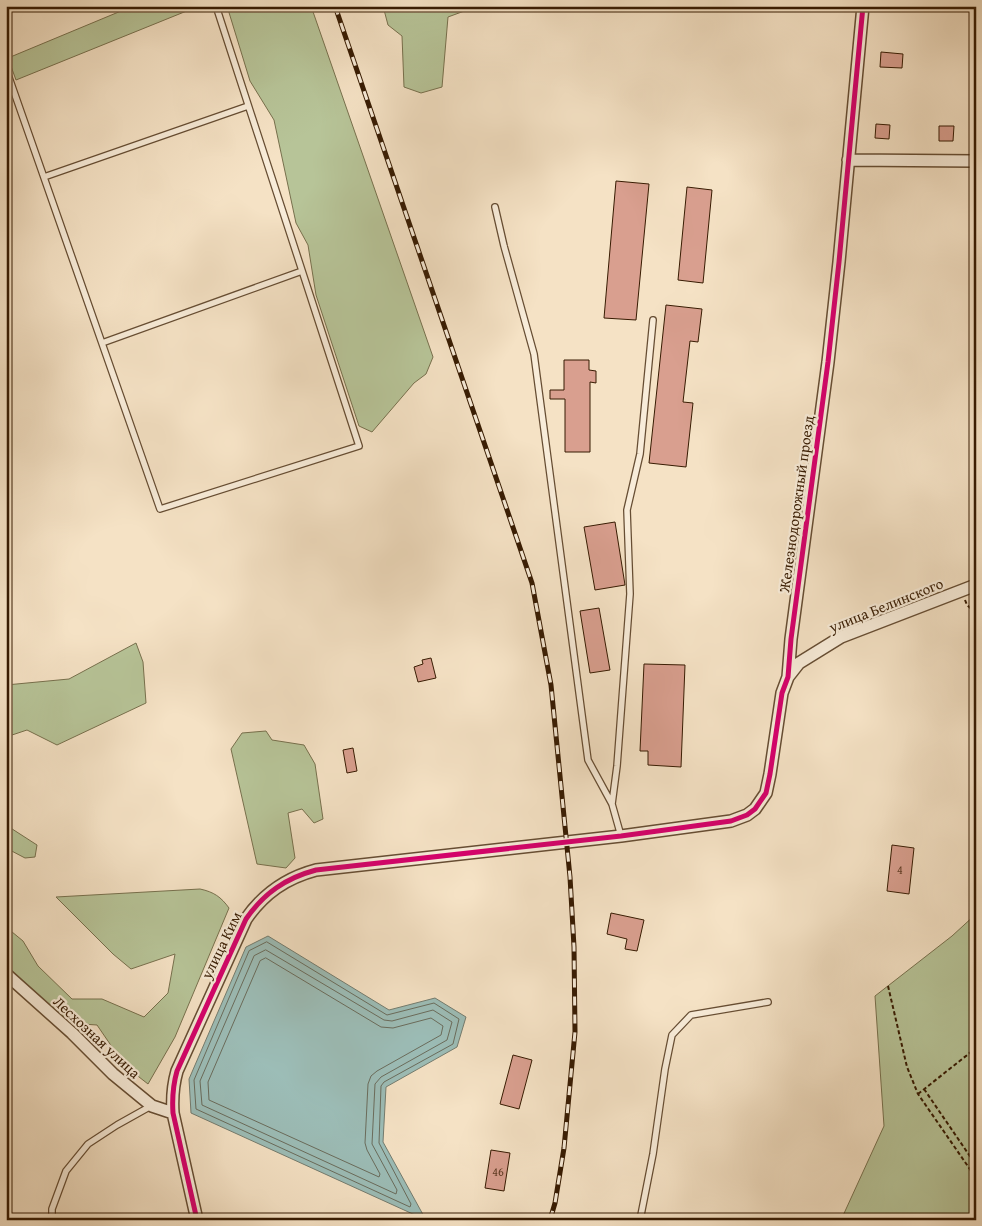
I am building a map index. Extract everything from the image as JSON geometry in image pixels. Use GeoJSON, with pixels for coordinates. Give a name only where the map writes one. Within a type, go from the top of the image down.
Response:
{"type":"FeatureCollection","features":[{"type":"Feature","properties":{"kind":"street","name":"Железнодорожный проезд"},"geometry":{"type":"LineString","coordinates":[[567,843],[731,821],[747,815],[755,809],[766,793],[782,693],[788,677],[791,639],[828,362],[863,6]]}},
{"type":"Feature","properties":{"kind":"street"},"geometry":{"type":"LineString","coordinates":[[848,160],[976,161]]}},
{"type":"Feature","properties":{"kind":"street","name":"улица Белинского"},"geometry":{"type":"LineString","coordinates":[[788,677],[799,663],[841,637],[976,585]]}},
{"type":"Feature","properties":{"kind":"street","name":"улица Ким"},"geometry":{"type":"LineString","coordinates":[[196,1220],[173,1113],[172,1092],[176,1071],[242,928],[255,906],[278,886],[301,874],[316,870],[567,843]]}},
{"type":"Feature","properties":{"kind":"street","name":"Лесхозная улица"},"geometry":{"type":"LineString","coordinates":[[6,974],[72,1033],[113,1074],[152,1106],[173,1113]]}},
{"type":"Feature","properties":{"kind":"lane"},"geometry":{"type":"LineString","coordinates":[[6,69],[160,509],[359,446],[216,6]]}},
{"type":"Feature","properties":{"kind":"lane"},"geometry":{"type":"LineString","coordinates":[[44,177],[248,106]]}},
{"type":"Feature","properties":{"kind":"lane"},"geometry":{"type":"LineString","coordinates":[[495,207],[534,354],[588,760],[612,804],[621,836]]}},
{"type":"Feature","properties":{"kind":"lane"},"geometry":{"type":"LineString","coordinates":[[102,343],[302,271]]}},
{"type":"Feature","properties":{"kind":"lane"},"geometry":{"type":"LineString","coordinates":[[612,804],[618,766],[630,594],[627,510],[640,454],[654,320]]}},
{"type":"Feature","properties":{"kind":"lane"},"geometry":{"type":"LineString","coordinates":[[640,1220],[653,1154],[665,1068],[672,1035],[691,1015],[768,1002]]}},
{"type":"Feature","properties":{"kind":"lane"},"geometry":{"type":"LineString","coordinates":[[52,1220],[52,1208],[66,1171],[88,1144],[116,1125],[152,1106]]}},
{"type":"Feature","properties":{"kind":"path"},"geometry":{"type":"LineString","coordinates":[[961,591],[967,605],[976,613]]}},
{"type":"Feature","properties":{"kind":"path"},"geometry":{"type":"LineString","coordinates":[[888,986],[906,1067],[918,1094],[976,1178]]}},
{"type":"Feature","properties":{"kind":"path"},"geometry":{"type":"LineString","coordinates":[[918,1094],[976,1048]]}},
{"type":"Feature","properties":{"kind":"path"},"geometry":{"type":"LineString","coordinates":[[924,1089],[976,1165]]}},
{"type":"Feature","properties":{"kind":"green space"},"geometry":{"type":"Polygon","coordinates":[[[133,6],[199,6],[16,80],[8,58],[133,6]]]}},
{"type":"Feature","properties":{"kind":"green space"},"geometry":{"type":"Polygon","coordinates":[[[227,6],[311,6],[433,357],[426,374],[414,383],[372,432],[359,426],[316,295],[308,245],[296,223],[274,120],[250,81],[227,6]]]}},
{"type":"Feature","properties":{"kind":"green space"},"geometry":{"type":"Polygon","coordinates":[[[383,6],[478,6],[448,17],[442,87],[421,93],[404,87],[402,36],[388,25],[383,6]]]}},
{"type":"Feature","properties":{"kind":"green space"},"geometry":{"type":"Polygon","coordinates":[[[136,643],[143,662],[146,703],[57,745],[27,730],[6,737],[6,685],[69,679],[136,643]]]}},
{"type":"Feature","properties":{"kind":"green space"},"geometry":{"type":"Polygon","coordinates":[[[266,731],[272,740],[304,745],[315,764],[323,819],[314,823],[302,809],[288,813],[295,858],[286,868],[257,864],[231,749],[242,733],[266,731]]]}},
{"type":"Feature","properties":{"kind":"green space"},"geometry":{"type":"Polygon","coordinates":[[[6,825],[37,845],[35,857],[25,858],[6,848],[6,825]]]}},
{"type":"Feature","properties":{"kind":"green space"},"geometry":{"type":"Polygon","coordinates":[[[200,889],[217,896],[229,908],[175,1037],[148,1084],[125,1066],[97,1025],[67,1023],[6,969],[6,927],[23,941],[38,966],[72,999],[102,999],[144,1017],[168,993],[175,954],[131,969],[113,954],[56,897],[200,889]]]}},
{"type":"Feature","properties":{"kind":"green space"},"geometry":{"type":"Polygon","coordinates":[[[976,914],[976,1220],[841,1220],[884,1126],[875,996],[952,936],[976,914]]]}},
{"type":"Feature","properties":{"kind":"water"},"geometry":{"type":"Polygon","coordinates":[[[268,936],[389,1010],[435,998],[466,1017],[457,1047],[386,1087],[383,1142],[426,1220],[191,1113],[189,1079],[246,947],[268,936]]]}},
{"type":"Feature","properties":{"kind":"building"},"geometry":{"type":"Polygon","coordinates":[[[881,52],[903,54],[902,68],[880,67],[881,52]]]}},
{"type":"Feature","properties":{"kind":"building"},"geometry":{"type":"Polygon","coordinates":[[[876,124],[890,125],[889,139],[875,138],[876,124]]]}},
{"type":"Feature","properties":{"kind":"building"},"geometry":{"type":"Polygon","coordinates":[[[939,126],[954,126],[953,141],[939,141],[939,126]]]}},
{"type":"Feature","properties":{"kind":"building"},"geometry":{"type":"Polygon","coordinates":[[[616,181],[649,184],[636,320],[604,318],[616,181]]]}},
{"type":"Feature","properties":{"kind":"building"},"geometry":{"type":"Polygon","coordinates":[[[687,187],[712,190],[703,283],[678,280],[687,187]]]}},
{"type":"Feature","properties":{"kind":"building"},"geometry":{"type":"Polygon","coordinates":[[[666,305],[702,309],[698,342],[690,341],[683,402],[693,403],[686,467],[649,463],[666,305]]]}},
{"type":"Feature","properties":{"kind":"building"},"geometry":{"type":"Polygon","coordinates":[[[564,360],[589,360],[589,370],[596,371],[596,383],[590,382],[590,452],[565,452],[565,399],[550,399],[550,390],[564,390],[564,360]]]}},
{"type":"Feature","properties":{"kind":"building"},"geometry":{"type":"Polygon","coordinates":[[[615,522],[625,585],[595,590],[584,527],[615,522]]]}},
{"type":"Feature","properties":{"kind":"building"},"geometry":{"type":"Polygon","coordinates":[[[599,608],[610,670],[590,673],[580,611],[599,608]]]}},
{"type":"Feature","properties":{"kind":"building"},"geometry":{"type":"Polygon","coordinates":[[[431,658],[436,678],[418,682],[414,667],[423,664],[422,660],[431,658]]]}},
{"type":"Feature","properties":{"kind":"building"},"geometry":{"type":"Polygon","coordinates":[[[644,664],[685,665],[681,767],[648,765],[648,751],[640,751],[644,664]]]}},
{"type":"Feature","properties":{"kind":"building"},"geometry":{"type":"Polygon","coordinates":[[[353,748],[357,771],[347,773],[343,750],[353,748]]]}},
{"type":"Feature","properties":{"kind":"building"},"geometry":{"type":"Polygon","coordinates":[[[892,845],[914,848],[909,894],[887,891],[892,845]]]}},
{"type":"Feature","properties":{"kind":"building"},"geometry":{"type":"Polygon","coordinates":[[[611,913],[644,920],[637,951],[625,949],[627,939],[607,934],[611,913]]]}},
{"type":"Feature","properties":{"kind":"building"},"geometry":{"type":"Polygon","coordinates":[[[513,1055],[532,1060],[519,1109],[500,1104],[513,1055]]]}},
{"type":"Feature","properties":{"kind":"building"},"geometry":{"type":"Polygon","coordinates":[[[491,1150],[510,1153],[504,1191],[485,1188],[491,1150]]]}},
{"type":"Feature","properties":{"kind":"railway"},"geometry":{"type":"LineString","coordinates":[[335,6],[532,583],[551,685],[570,877],[574,947],[575,1032],[564,1148],[555,1203],[550,1220]]}},
{"type":"Feature","properties":{"kind":"cycle path"},"geometry":{"type":"LineString","coordinates":[[197,1220],[173,1113],[173,1092],[177,1071],[246,919],[268,894],[285,882],[316,870],[621,836],[731,821],[747,815],[755,809],[766,793],[782,693],[788,677],[791,639],[828,362],[863,6]]}}]}
